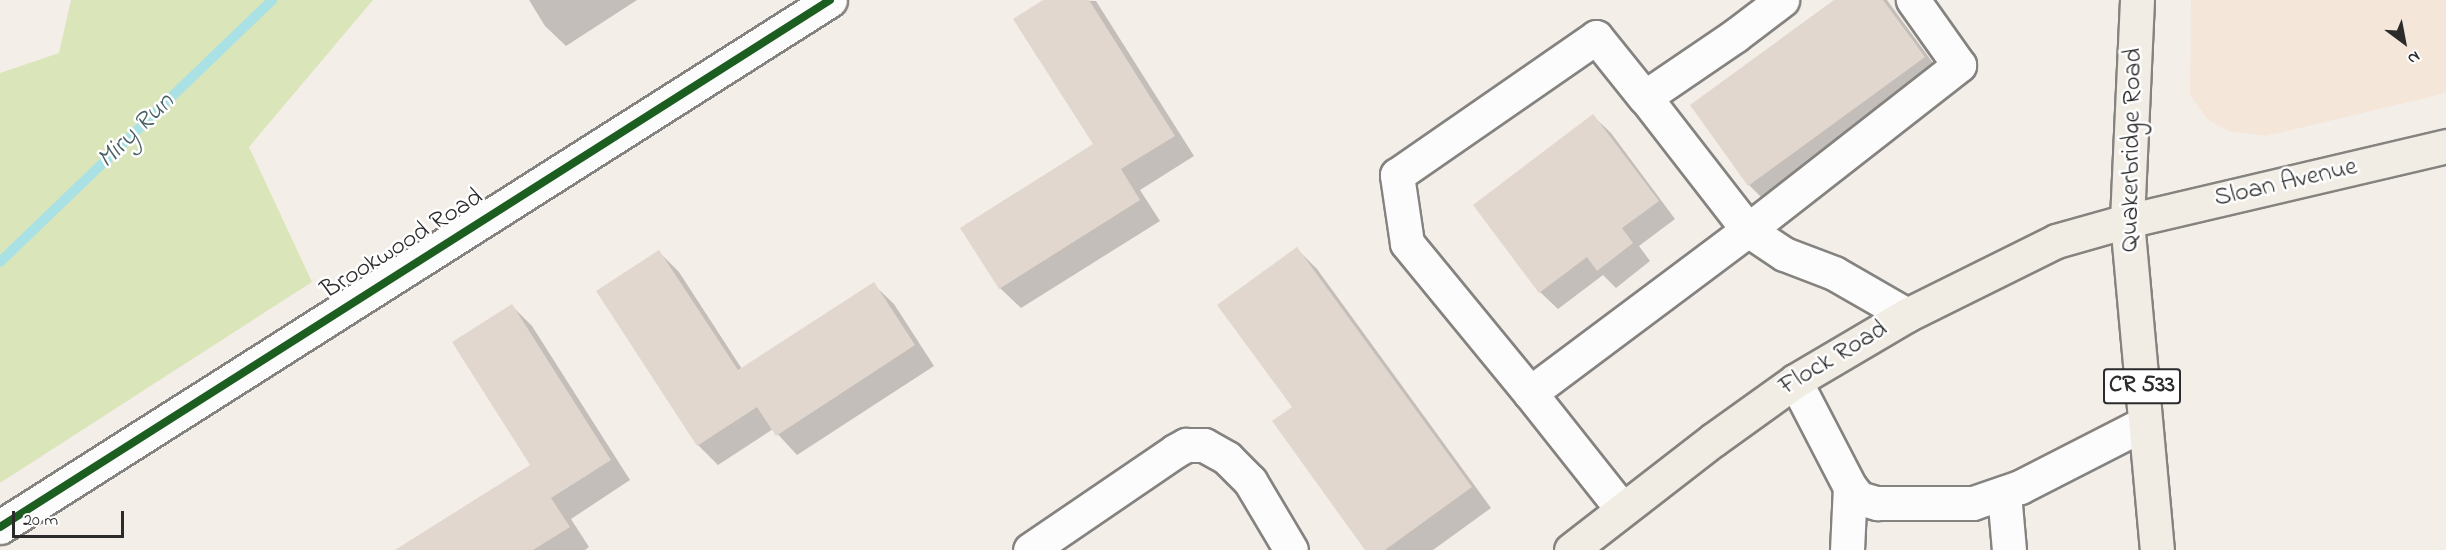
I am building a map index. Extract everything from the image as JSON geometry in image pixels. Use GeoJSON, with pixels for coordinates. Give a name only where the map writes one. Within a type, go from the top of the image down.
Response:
{"type":"FeatureCollection","features":[{"type":"Feature","properties":{"kind":"main road","name":"Quakerbridge Road"},"geometry":{"type":"LineString","coordinates":[[2137,0],[2127,221],[2157,550]]}},
{"type":"Feature","properties":{"kind":"main road","name":"Sloan Avenue"},"geometry":{"type":"LineString","coordinates":[[2127,221],[2446,146]]}},
{"type":"Feature","properties":{"kind":"main road","name":"Flock Road"},"geometry":{"type":"LineString","coordinates":[[1571,550],[1622,509],[1795,381],[1907,315],[2056,241],[2127,221]]}},
{"type":"Feature","properties":{"kind":"street","name":"Brookwood Road"},"geometry":{"type":"LineString","coordinates":[[0,527],[830,0]]}},
{"type":"Feature","properties":{"kind":"street"},"geometry":{"type":"LineString","coordinates":[[1646,98],[1782,0]]}},
{"type":"Feature","properties":{"kind":"street"},"geometry":{"type":"LineString","coordinates":[[1530,393],[1749,230],[1959,65],[1913,0]]}},
{"type":"Feature","properties":{"kind":"street"},"geometry":{"type":"LineString","coordinates":[[1622,509],[1407,243],[1396,175],[1596,37],[1749,230],[1784,254],[1834,273],[1907,315]]}},
{"type":"Feature","properties":{"kind":"street"},"geometry":{"type":"LineString","coordinates":[[1795,381],[1850,487],[1859,498],[1877,503],[1973,503],[2020,488],[2145,423]]}},
{"type":"Feature","properties":{"kind":"street"},"geometry":{"type":"LineString","coordinates":[[1030,550],[1175,451],[1186,445],[1204,445],[1227,458],[1250,481],[1291,550]]}},
{"type":"Feature","properties":{"kind":"street"},"geometry":{"type":"LineString","coordinates":[[1847,550],[1850,487]]}},
{"type":"Feature","properties":{"kind":"street"},"geometry":{"type":"LineString","coordinates":[[2004,493],[2009,550]]}},
{"type":"Feature","properties":{"kind":"shaded area"},"geometry":{"type":"Polygon","coordinates":[[[2191,0],[2446,0],[2446,93],[2266,136],[2229,131],[2208,120],[2190,95],[2191,0]]]}},
{"type":"Feature","properties":{"kind":"green space"},"geometry":{"type":"Polygon","coordinates":[[[71,0],[373,0],[249,147],[312,282],[0,483],[0,73],[59,53],[71,0]]]}},
{"type":"Feature","properties":{"kind":"building"},"geometry":{"type":"Polygon","coordinates":[[[1043,0],[1089,0],[1175,136],[1121,169],[1140,200],[999,289],[960,228],[1093,144],[1013,19],[1043,0]]]}},
{"type":"Feature","properties":{"kind":"building"},"geometry":{"type":"Polygon","coordinates":[[[1834,0],[1883,0],[1925,57],[1748,186],[1690,105],[1834,0]]]}},
{"type":"Feature","properties":{"kind":"building"},"geometry":{"type":"Polygon","coordinates":[[[1593,114],[1659,201],[1622,228],[1633,243],[1597,271],[1587,257],[1539,293],[1473,205],[1593,114]]]}},
{"type":"Feature","properties":{"kind":"building"},"geometry":{"type":"Polygon","coordinates":[[[1297,247],[1472,487],[1385,550],[1365,550],[1272,421],[1292,407],[1217,305],[1297,247]]]}},
{"type":"Feature","properties":{"kind":"building"},"geometry":{"type":"Polygon","coordinates":[[[659,250],[738,370],[874,282],[915,345],[776,436],[757,407],[697,446],[596,291],[659,250]]]}},
{"type":"Feature","properties":{"kind":"building"},"geometry":{"type":"Polygon","coordinates":[[[512,304],[611,460],[551,498],[570,527],[533,550],[395,550],[530,465],[452,342],[512,304]]]}},
{"type":"Feature","properties":{"kind":"waterway","name":"Miry Run"},"geometry":{"type":"LineString","coordinates":[[0,262],[272,0]]}},
{"type":"Feature","properties":{"kind":"cycle path"},"geometry":{"type":"LineString","coordinates":[[0,527],[830,0]]}}]}
